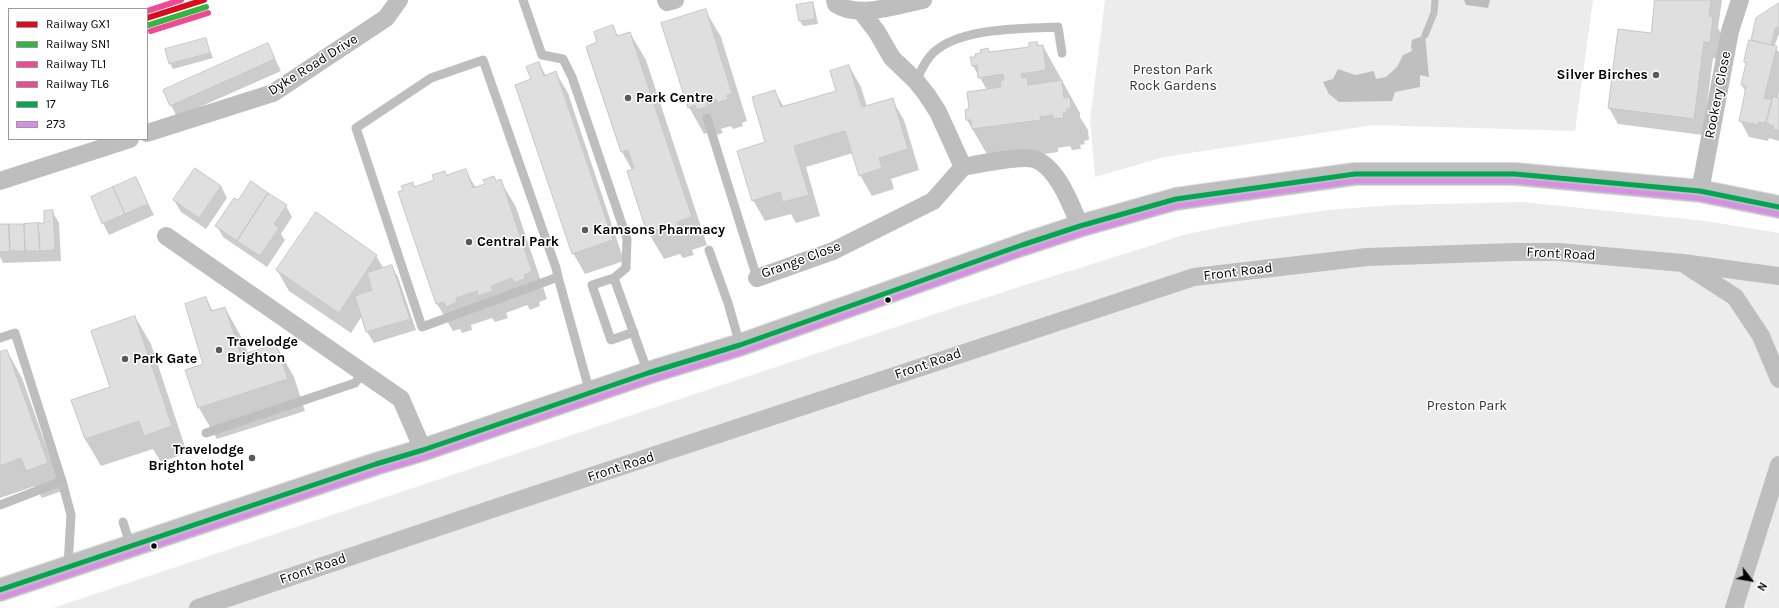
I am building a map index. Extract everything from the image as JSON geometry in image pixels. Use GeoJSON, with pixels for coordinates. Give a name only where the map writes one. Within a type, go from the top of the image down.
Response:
{"type":"FeatureCollection","features":[{"type":"Feature","properties":{"kind":"highway"},"geometry":{"type":"LineString","coordinates":[[4,586],[132,547],[376,464],[423,450],[590,393],[740,345],[1022,245],[1080,226],[1176,199],[1355,174],[1515,174],[1700,191],[1779,207]]}},
{"type":"Feature","properties":{"kind":"street","name":"Dyke Road Drive"},"geometry":{"type":"LineString","coordinates":[[148,133],[273,93],[386,18],[400,0]]}},
{"type":"Feature","properties":{"kind":"street"},"geometry":{"type":"LineString","coordinates":[[666,0],[667,2],[675,0]]}},
{"type":"Feature","properties":{"kind":"street"},"geometry":{"type":"LineString","coordinates":[[835,0],[836,4],[840,6],[861,11],[923,0]]}},
{"type":"Feature","properties":{"kind":"street","name":"Rookery Close"},"geometry":{"type":"LineString","coordinates":[[1700,191],[1730,31],[1740,0]]}},
{"type":"Feature","properties":{"kind":"street"},"geometry":{"type":"LineString","coordinates":[[861,11],[877,32],[892,58],[916,81],[938,112],[963,167],[1033,158],[1044,164],[1053,174],[1080,226]]}},
{"type":"Feature","properties":{"kind":"street"},"geometry":{"type":"LineString","coordinates":[[0,181],[127,140]]}},
{"type":"Feature","properties":{"kind":"street","name":"Grange Close"},"geometry":{"type":"LineString","coordinates":[[757,278],[833,251],[933,201],[963,167]]}},
{"type":"Feature","properties":{"kind":"street"},"geometry":{"type":"LineString","coordinates":[[166,236],[401,399],[423,450]]}},
{"type":"Feature","properties":{"kind":"street","name":"Front Road"},"geometry":{"type":"LineString","coordinates":[[198,608],[498,507],[1194,277],[1367,257],[1514,252],[1559,252],[1683,263],[1779,276]]}},
{"type":"Feature","properties":{"kind":"street","name":"Front Road"},"geometry":{"type":"LineString","coordinates":[[1683,263],[1735,297],[1761,336],[1779,379]]}},
{"type":"Feature","properties":{"kind":"street"},"geometry":{"type":"LineString","coordinates":[[1734,608],[1779,465]]}},
{"type":"Feature","properties":{"kind":"lane"},"geometry":{"type":"LineString","coordinates":[[523,0],[542,55],[563,59],[572,78],[627,239],[626,268],[614,278],[592,285],[611,340],[634,332]]}},
{"type":"Feature","properties":{"kind":"lane"},"geometry":{"type":"LineString","coordinates":[[916,81],[925,63],[933,52],[945,43],[958,37],[986,32],[1058,27],[1062,54]]}},
{"type":"Feature","properties":{"kind":"lane"},"geometry":{"type":"LineString","coordinates":[[558,277],[422,327],[356,128],[431,78],[483,60],[558,277],[590,393]]}},
{"type":"Feature","properties":{"kind":"lane","name":"Grange Close"},"geometry":{"type":"LineString","coordinates":[[707,118],[757,278]]}},
{"type":"Feature","properties":{"kind":"lane"},"geometry":{"type":"LineString","coordinates":[[709,250],[728,303],[740,345]]}},
{"type":"Feature","properties":{"kind":"lane"},"geometry":{"type":"LineString","coordinates":[[614,278],[648,374]]}},
{"type":"Feature","properties":{"kind":"lane"},"geometry":{"type":"LineString","coordinates":[[0,338],[15,333],[62,481],[71,515],[68,567]]}},
{"type":"Feature","properties":{"kind":"lane"},"geometry":{"type":"LineString","coordinates":[[206,434],[354,383],[363,373]]}},
{"type":"Feature","properties":{"kind":"lane"},"geometry":{"type":"LineString","coordinates":[[0,505],[62,481]]}},
{"type":"Feature","properties":{"kind":"lane"},"geometry":{"type":"LineString","coordinates":[[123,522],[132,547]]}},
{"type":"Feature","properties":{"kind":"green space","name":"Preston Park Rock Gardens"},"geometry":{"type":"Polygon","coordinates":[[[1105,0],[1593,0],[1575,131],[1373,125],[1164,157],[1095,177],[1090,120],[1105,0]]]}},
{"type":"Feature","properties":{"kind":"green space","name":"Preston Park"},"geometry":{"type":"Polygon","coordinates":[[[1523,202],[1705,221],[1779,233],[1779,608],[53,608],[959,306],[1187,234],[1252,221],[1328,210],[1395,205],[1523,202]]]}},
{"type":"Feature","properties":{"kind":"shaded area"},"geometry":{"type":"Polygon","coordinates":[[[1425,35],[1429,77],[1420,75],[1420,87],[1395,92],[1392,101],[1339,102],[1329,94],[1323,82],[1333,79],[1338,69],[1355,75],[1374,71],[1376,79],[1386,77],[1397,67],[1403,55],[1412,51],[1412,40],[1425,35]]]}},
{"type":"Feature","properties":{"kind":"building","name":"Silver Birches"},"geometry":{"type":"Polygon","coordinates":[[[1655,0],[1711,0],[1709,16],[1713,17],[1710,43],[1704,42],[1694,119],[1608,108],[1618,29],[1651,33],[1655,0]]]}},
{"type":"Feature","properties":{"kind":"building"},"geometry":{"type":"Polygon","coordinates":[[[813,2],[815,19],[799,21],[796,5],[813,2]]]}},
{"type":"Feature","properties":{"kind":"building"},"geometry":{"type":"Polygon","coordinates":[[[1779,3],[1779,27],[1775,29],[1771,45],[1751,40],[1756,18],[1779,3]]]}},
{"type":"Feature","properties":{"kind":"building"},"geometry":{"type":"Polygon","coordinates":[[[706,9],[732,94],[727,95],[728,99],[717,103],[716,99],[706,102],[708,106],[697,110],[695,105],[688,108],[661,23],[706,9]]]}},
{"type":"Feature","properties":{"kind":"building","name":"Park Centre"},"geometry":{"type":"Polygon","coordinates":[[[613,25],[617,36],[630,32],[692,217],[677,222],[679,228],[666,232],[665,227],[647,233],[627,171],[634,168],[628,150],[621,152],[586,47],[597,42],[594,32],[613,25]]]}},
{"type":"Feature","properties":{"kind":"building"},"geometry":{"type":"Polygon","coordinates":[[[206,38],[210,53],[169,64],[165,49],[206,38]]]}},
{"type":"Feature","properties":{"kind":"building"},"geometry":{"type":"Polygon","coordinates":[[[1749,40],[1777,46],[1764,98],[1772,100],[1766,123],[1759,122],[1758,125],[1739,121],[1746,87],[1741,85],[1749,40]]]}},
{"type":"Feature","properties":{"kind":"building"},"geometry":{"type":"Polygon","coordinates":[[[1037,42],[1037,46],[1043,45],[1046,70],[1021,74],[1022,78],[1027,77],[1028,85],[1062,80],[1064,98],[1070,97],[1071,109],[1067,109],[1067,113],[1063,113],[1064,118],[1053,119],[1053,115],[1040,117],[1041,120],[972,129],[971,120],[966,120],[965,110],[969,108],[967,92],[1001,87],[1000,81],[1004,80],[1003,74],[978,78],[977,65],[972,66],[970,57],[976,57],[975,54],[981,53],[980,50],[988,48],[989,52],[1029,47],[1029,43],[1037,42]]]}},
{"type":"Feature","properties":{"kind":"building"},"geometry":{"type":"Polygon","coordinates":[[[268,43],[275,59],[170,106],[163,90],[268,43]]]}},
{"type":"Feature","properties":{"kind":"building"},"geometry":{"type":"Polygon","coordinates":[[[539,62],[544,76],[556,71],[613,240],[572,254],[515,85],[531,79],[526,67],[539,62]]]}},
{"type":"Feature","properties":{"kind":"building"},"geometry":{"type":"Polygon","coordinates":[[[849,65],[862,107],[893,98],[908,149],[879,158],[882,168],[859,176],[845,131],[794,146],[809,195],[783,202],[780,192],[752,201],[737,151],[765,142],[752,97],[775,90],[781,107],[836,91],[830,71],[849,65]]]}},
{"type":"Feature","properties":{"kind":"building"},"geometry":{"type":"Polygon","coordinates":[[[1773,97],[1779,98],[1779,131],[1773,129],[1774,126],[1766,123],[1773,97]]]}},
{"type":"Feature","properties":{"kind":"building"},"geometry":{"type":"Polygon","coordinates":[[[195,168],[221,186],[199,218],[173,200],[195,168]]]}},
{"type":"Feature","properties":{"kind":"building","name":"Central Park"},"geometry":{"type":"Polygon","coordinates":[[[466,169],[473,188],[485,184],[483,180],[494,176],[496,181],[501,179],[532,271],[524,275],[525,279],[514,283],[512,278],[491,286],[493,291],[478,296],[477,291],[456,298],[457,302],[446,307],[444,302],[436,304],[398,192],[403,190],[401,186],[413,182],[414,187],[434,180],[432,175],[445,171],[446,175],[466,169]]]}},
{"type":"Feature","properties":{"kind":"building"},"geometry":{"type":"Polygon","coordinates":[[[136,177],[148,204],[125,214],[113,187],[136,177]]]}},
{"type":"Feature","properties":{"kind":"building"},"geometry":{"type":"Polygon","coordinates":[[[251,181],[268,193],[237,241],[215,226],[234,198],[238,200],[251,181]]]}},
{"type":"Feature","properties":{"kind":"building"},"geometry":{"type":"Polygon","coordinates":[[[113,187],[125,214],[102,224],[91,197],[113,187]]]}},
{"type":"Feature","properties":{"kind":"building"},"geometry":{"type":"Polygon","coordinates":[[[268,193],[287,205],[274,224],[279,228],[260,256],[237,241],[268,193]]]}},
{"type":"Feature","properties":{"kind":"building"},"geometry":{"type":"Polygon","coordinates":[[[53,210],[55,250],[40,251],[38,223],[44,223],[44,211],[53,210]]]}},
{"type":"Feature","properties":{"kind":"building"},"geometry":{"type":"Polygon","coordinates":[[[316,212],[377,255],[339,313],[276,270],[316,212]]]}},
{"type":"Feature","properties":{"kind":"building"},"geometry":{"type":"Polygon","coordinates":[[[38,223],[40,251],[25,251],[24,224],[38,223]]]}},
{"type":"Feature","properties":{"kind":"building"},"geometry":{"type":"Polygon","coordinates":[[[0,224],[9,224],[10,251],[0,252],[0,224]]]}},
{"type":"Feature","properties":{"kind":"building"},"geometry":{"type":"Polygon","coordinates":[[[9,224],[24,224],[25,251],[10,251],[9,224]]]}},
{"type":"Feature","properties":{"kind":"building"},"geometry":{"type":"Polygon","coordinates":[[[392,265],[410,319],[366,332],[355,296],[372,290],[367,273],[392,265]]]}},
{"type":"Feature","properties":{"kind":"building","name":"Travelodge Brighton"},"geometry":{"type":"Polygon","coordinates":[[[206,297],[211,311],[225,307],[241,355],[276,344],[288,379],[198,408],[185,370],[203,364],[185,304],[206,297]]]}},
{"type":"Feature","properties":{"kind":"building","name":"Park Gate"},"geometry":{"type":"Polygon","coordinates":[[[135,316],[172,426],[144,436],[139,421],[85,439],[71,400],[110,387],[91,331],[135,316]]]}},
{"type":"Feature","properties":{"kind":"building"},"geometry":{"type":"Polygon","coordinates":[[[7,350],[48,463],[26,471],[21,458],[0,466],[0,352],[7,350]]]}},
{"type":"Feature","properties":{"kind":"waterway"},"geometry":{"type":"LineString","coordinates":[[1425,35],[1434,13],[1435,0]]}},
{"type":"Feature","properties":{"kind":"rail line","name":"TL1"},"geometry":{"type":"LineString","coordinates":[[148,11],[181,0]]}},
{"type":"Feature","properties":{"kind":"rail line","name":"GX1"},"geometry":{"type":"LineString","coordinates":[[148,18],[204,0]]}},
{"type":"Feature","properties":{"kind":"rail line","name":"SN1"},"geometry":{"type":"LineString","coordinates":[[149,25],[206,7]]}},
{"type":"Feature","properties":{"kind":"rail line","name":"TL6"},"geometry":{"type":"LineString","coordinates":[[151,31],[208,13]]}},
{"type":"Feature","properties":{"kind":"transit line","name":"17"},"geometry":{"type":"LineString","coordinates":[[0,590],[376,464],[423,450],[648,373],[740,345],[1022,245],[1080,226],[1176,199],[1355,174],[1515,174],[1700,191],[1779,207]]}},
{"type":"Feature","properties":{"kind":"transit line","name":"273"},"geometry":{"type":"LineString","coordinates":[[2,597],[378,471],[425,457],[650,380],[742,352],[1024,252],[1082,233],[1177,206],[1355,181],[1515,181],[1699,198],[1778,214]]}},
{"type":"Feature","properties":{"kind":"place","name":"Silver Birches"},"geometry":{"type":"Point","coordinates":[1656,75]}},
{"type":"Feature","properties":{"kind":"place","name":"Park Centre"},"geometry":{"type":"Point","coordinates":[628,98]}},
{"type":"Feature","properties":{"kind":"place","name":"Kamsons Pharmacy"},"geometry":{"type":"Point","coordinates":[585,230]}},
{"type":"Feature","properties":{"kind":"place","name":"Central Park"},"geometry":{"type":"Point","coordinates":[469,242]}},
{"type":"Feature","properties":{"kind":"place","name":"Travelodge Brighton"},"geometry":{"type":"Point","coordinates":[219,350]}},
{"type":"Feature","properties":{"kind":"place","name":"Park Gate"},"geometry":{"type":"Point","coordinates":[125,359]}},
{"type":"Feature","properties":{"kind":"place","name":"Travelodge Brighton hotel"},"geometry":{"type":"Point","coordinates":[252,458]}}]}
